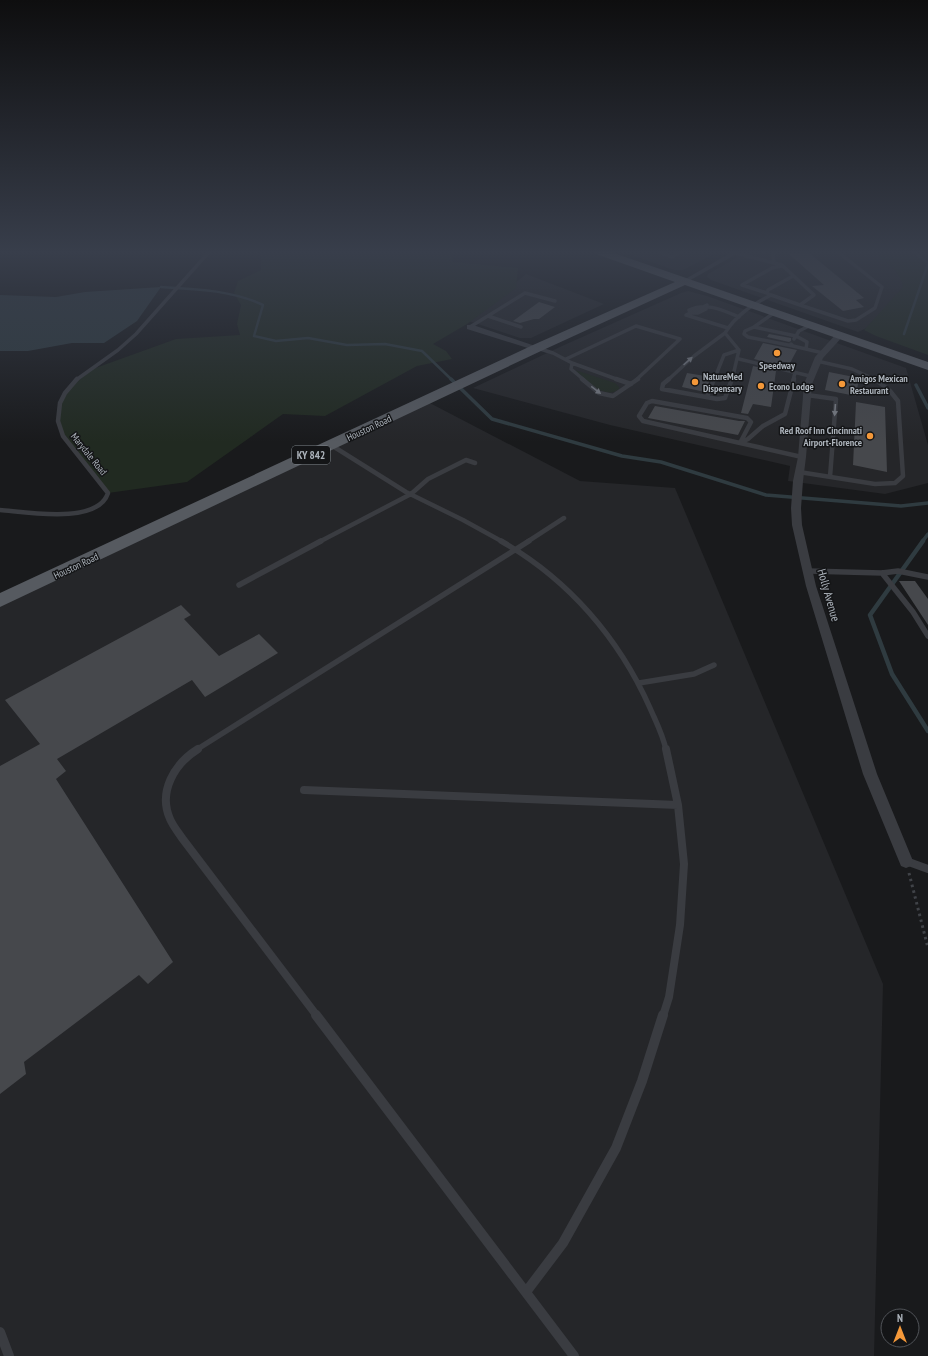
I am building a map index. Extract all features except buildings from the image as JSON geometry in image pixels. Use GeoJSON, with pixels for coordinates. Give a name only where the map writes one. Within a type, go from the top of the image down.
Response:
{"type":"FeatureCollection","features":[{"type":"Feature","properties":{"kind":"main road","name":"Houston Road"},"geometry":{"type":"LineString","coordinates":[[0,601],[609,315]]}},
{"type":"Feature","properties":{"kind":"main road"},"geometry":{"type":"LineString","coordinates":[[784,315],[928,366]]}},
{"type":"Feature","properties":{"kind":"street"},"geometry":{"type":"LineString","coordinates":[[470,327],[537,348]]}},
{"type":"Feature","properties":{"kind":"street","name":"Holly Avenue"},"geometry":{"type":"LineString","coordinates":[[840,335],[820,357],[810,376],[802,457],[799,472],[796,508],[797,525],[808,571],[870,774],[906,861]]}},
{"type":"Feature","properties":{"kind":"lane","name":"Marydale Road"},"geometry":{"type":"LineString","coordinates":[[0,510],[56,513],[80,512],[93,510],[100,506],[106,499],[108,493],[63,436],[58,421],[60,403],[65,393],[78,378],[118,350],[136,334],[153,315]]}},
{"type":"Feature","properties":{"kind":"lane"},"geometry":{"type":"LineString","coordinates":[[687,315],[728,328]]}},
{"type":"Feature","properties":{"kind":"lane"},"geometry":{"type":"LineString","coordinates":[[725,333],[739,350],[732,381],[725,398],[717,399],[662,389],[663,384],[694,356],[725,333],[738,317],[733,315]]}},
{"type":"Feature","properties":{"kind":"lane"},"geometry":{"type":"LineString","coordinates":[[770,315],[745,331],[744,334],[806,349],[820,357],[863,372],[880,381],[892,392],[898,401],[903,476],[895,483],[876,484],[799,472]]}},
{"type":"Feature","properties":{"kind":"lane"},"geometry":{"type":"LineString","coordinates":[[831,315],[848,321],[856,320],[863,315]]}},
{"type":"Feature","properties":{"kind":"lane"},"geometry":{"type":"LineString","coordinates":[[470,327],[488,316],[521,327]]}},
{"type":"Feature","properties":{"kind":"lane"},"geometry":{"type":"LineString","coordinates":[[795,338],[799,331],[811,325]]}},
{"type":"Feature","properties":{"kind":"lane"},"geometry":{"type":"LineString","coordinates":[[566,359],[636,326],[679,338],[680,340],[631,384],[613,396],[599,393],[571,369],[572,363]]}},
{"type":"Feature","properties":{"kind":"lane"},"geometry":{"type":"LineString","coordinates":[[754,326],[764,331],[807,342],[806,349]]}},
{"type":"Feature","properties":{"kind":"lane"},"geometry":{"type":"LineString","coordinates":[[537,348],[566,359],[572,363],[631,384]]}},
{"type":"Feature","properties":{"kind":"lane"},"geometry":{"type":"LineString","coordinates":[[707,397],[724,355],[739,350]]}},
{"type":"Feature","properties":{"kind":"lane"},"geometry":{"type":"LineString","coordinates":[[738,359],[810,376]]}},
{"type":"Feature","properties":{"kind":"lane"},"geometry":{"type":"LineString","coordinates":[[740,443],[748,439],[763,426],[785,414],[795,373]]}},
{"type":"Feature","properties":{"kind":"lane"},"geometry":{"type":"LineString","coordinates":[[807,395],[836,399],[830,477]]}},
{"type":"Feature","properties":{"kind":"lane"},"geometry":{"type":"LineString","coordinates":[[740,443],[751,422],[747,418],[652,401],[647,403],[639,416],[643,421],[740,443],[802,457]]}},
{"type":"Feature","properties":{"kind":"lane"},"geometry":{"type":"LineString","coordinates":[[331,445],[411,494],[464,520],[516,550],[574,596],[608,635],[639,683],[664,740],[678,805],[684,864],[680,925],[669,997],[642,1081],[616,1148],[563,1243],[526,1292]]}},
{"type":"Feature","properties":{"kind":"lane"},"geometry":{"type":"LineString","coordinates":[[239,585],[411,494],[428,479],[466,460],[474,463]]}},
{"type":"Feature","properties":{"kind":"lane"},"geometry":{"type":"LineString","coordinates":[[564,518],[516,550],[187,756],[172,774],[165,797],[169,817],[182,838],[574,1356]]}},
{"type":"Feature","properties":{"kind":"lane"},"geometry":{"type":"LineString","coordinates":[[808,571],[882,573],[898,571],[928,577]]}},
{"type":"Feature","properties":{"kind":"lane"},"geometry":{"type":"LineString","coordinates":[[882,573],[913,612],[928,636]]}},
{"type":"Feature","properties":{"kind":"lane"},"geometry":{"type":"LineString","coordinates":[[639,683],[694,674],[714,664]]}},
{"type":"Feature","properties":{"kind":"lane"},"geometry":{"type":"LineString","coordinates":[[304,790],[678,805]]}},
{"type":"Feature","properties":{"kind":"lane"},"geometry":{"type":"LineString","coordinates":[[906,861],[928,868]]}},
{"type":"Feature","properties":{"kind":"lane"},"geometry":{"type":"LineString","coordinates":[[0,1332],[10,1356]]}},
{"type":"Feature","properties":{"kind":"path"},"geometry":{"type":"LineString","coordinates":[[906,861],[928,948]]}},
{"type":"Feature","properties":{"kind":"shaded area"},"geometry":{"type":"Polygon","coordinates":[[[0,315],[141,315],[137,321],[104,343],[72,343],[28,351],[0,351],[0,315]]]}},
{"type":"Feature","properties":{"kind":"shaded area"},"geometry":{"type":"Polygon","coordinates":[[[239,315],[479,315],[433,344],[446,351],[452,359],[417,366],[325,416],[283,414],[187,482],[108,493],[63,436],[58,411],[65,393],[90,370],[176,339],[240,335],[237,324],[239,315]]]}},
{"type":"Feature","properties":{"kind":"shaded area"},"geometry":{"type":"Polygon","coordinates":[[[476,315],[580,315],[531,338],[520,338],[469,321],[476,315]]]}},
{"type":"Feature","properties":{"kind":"shaded area"},"geometry":{"type":"Polygon","coordinates":[[[631,315],[760,315],[906,368],[928,445],[928,483],[885,494],[788,481],[790,466],[610,425],[473,388],[631,315]]]}},
{"type":"Feature","properties":{"kind":"shaded area"},"geometry":{"type":"Polygon","coordinates":[[[811,315],[890,315],[888,318],[858,332],[811,315]]]}},
{"type":"Feature","properties":{"kind":"shaded area"},"geometry":{"type":"Polygon","coordinates":[[[877,315],[928,315],[928,355],[876,336],[864,330],[877,315]]]}},
{"type":"Feature","properties":{"kind":"shaded area"},"geometry":{"type":"Polygon","coordinates":[[[575,370],[615,383],[619,389],[613,392],[601,391],[575,370]]]}},
{"type":"Feature","properties":{"kind":"shaded area"},"geometry":{"type":"Polygon","coordinates":[[[426,401],[580,481],[675,488],[883,984],[874,1356],[0,1356],[0,601],[426,401]]]}},
{"type":"Feature","properties":{"kind":"waterway"},"geometry":{"type":"LineString","coordinates":[[260,315],[254,336],[276,341],[308,338],[347,345],[385,344],[422,351],[452,380]]}},
{"type":"Feature","properties":{"kind":"waterway"},"geometry":{"type":"LineString","coordinates":[[904,334],[910,315]]}},
{"type":"Feature","properties":{"kind":"waterway"},"geometry":{"type":"LineString","coordinates":[[451,379],[492,419],[622,456],[661,462],[766,495],[901,506],[928,503]]}},
{"type":"Feature","properties":{"kind":"waterway"},"geometry":{"type":"LineString","coordinates":[[916,385],[928,408]]}},
{"type":"Feature","properties":{"kind":"waterway"},"geometry":{"type":"LineString","coordinates":[[922,542],[928,534]]}},
{"type":"Feature","properties":{"kind":"waterway"},"geometry":{"type":"LineString","coordinates":[[923,541],[870,615],[892,674],[928,731]]}},
{"type":"Feature","properties":{"kind":"place","name":"Speedway"},"geometry":{"type":"Point","coordinates":[777,353]}},
{"type":"Feature","properties":{"kind":"place","name":"NatureMed Dispensary"},"geometry":{"type":"Point","coordinates":[695,382]}},
{"type":"Feature","properties":{"kind":"place","name":"Amigos Mexican Restaurant"},"geometry":{"type":"Point","coordinates":[842,384]}},
{"type":"Feature","properties":{"kind":"place","name":"Econo Lodge"},"geometry":{"type":"Point","coordinates":[761,386]}},
{"type":"Feature","properties":{"kind":"place","name":"Red Roof Inn Cincinnati Airport-Florence"},"geometry":{"type":"Point","coordinates":[870,436]}}]}
